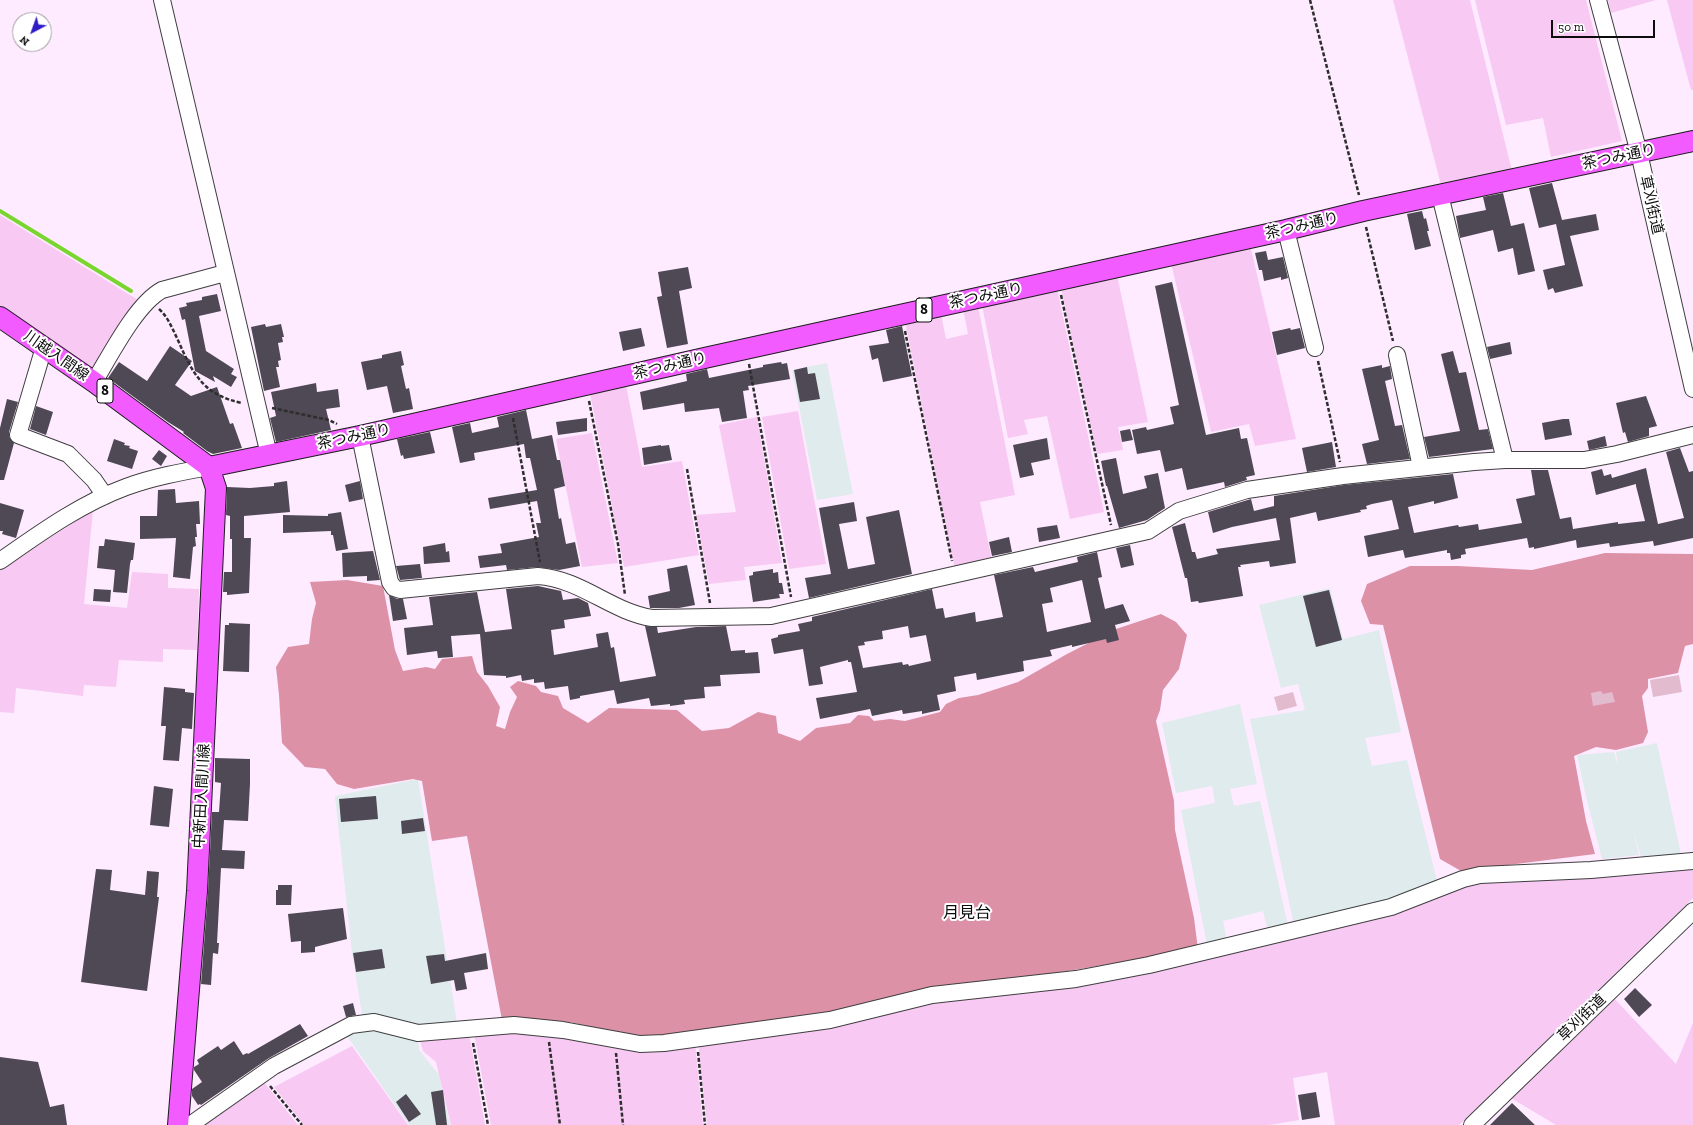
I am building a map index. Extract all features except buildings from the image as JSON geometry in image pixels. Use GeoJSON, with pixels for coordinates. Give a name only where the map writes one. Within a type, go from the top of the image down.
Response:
{"type":"FeatureCollection","features":[{"type":"Feature","properties":{"kind":"main road","name":"茶つみ通り"},"geometry":{"type":"LineString","coordinates":[[209,467],[360,436],[1286,230],[1363,211],[1693,141]]}},
{"type":"Feature","properties":{"kind":"main road","name":"川越入間線"},"geometry":{"type":"LineString","coordinates":[[0,317],[94,382],[209,467]]}},
{"type":"Feature","properties":{"kind":"main road","name":"中新田入間川線"},"geometry":{"type":"LineString","coordinates":[[178,1125],[198,891],[216,488],[209,467]]}},
{"type":"Feature","properties":{"kind":"street"},"geometry":{"type":"LineString","coordinates":[[162,0],[269,455]]}},
{"type":"Feature","properties":{"kind":"street","name":"草刈街道"},"geometry":{"type":"LineString","coordinates":[[1598,0],[1639,153],[1693,389]]}},
{"type":"Feature","properties":{"kind":"street"},"geometry":{"type":"LineString","coordinates":[[1440,195],[1505,460]]}},
{"type":"Feature","properties":{"kind":"street"},"geometry":{"type":"LineString","coordinates":[[1286,230],[1315,348]]}},
{"type":"Feature","properties":{"kind":"street"},"geometry":{"type":"LineString","coordinates":[[94,382],[142,308],[154,294],[162,290],[225,273]]}},
{"type":"Feature","properties":{"kind":"street"},"geometry":{"type":"LineString","coordinates":[[44,347],[18,435],[68,454],[94,480],[105,496]]}},
{"type":"Feature","properties":{"kind":"street"},"geometry":{"type":"LineString","coordinates":[[1397,355],[1421,467]]}},
{"type":"Feature","properties":{"kind":"street"},"geometry":{"type":"LineString","coordinates":[[360,436],[390,582],[394,588],[400,590],[542,576],[562,580],[629,611],[652,618],[771,616],[954,576],[1148,531],[1179,511],[1247,490],[1343,476],[1421,467],[1505,460],[1584,460],[1617,454],[1693,434]]}},
{"type":"Feature","properties":{"kind":"street"},"geometry":{"type":"LineString","coordinates":[[0,561],[60,520],[105,496],[126,487],[178,472],[209,467]]}},
{"type":"Feature","properties":{"kind":"street"},"geometry":{"type":"LineString","coordinates":[[190,1125],[261,1075],[351,1025],[374,1022],[418,1033],[514,1025],[547,1028],[640,1044],[664,1043],[830,1020],[932,996],[1076,979],[1149,965],[1391,908],[1463,879],[1480,875],[1591,870],[1693,862]]}},
{"type":"Feature","properties":{"kind":"street","name":"草刈街道"},"geometry":{"type":"LineString","coordinates":[[1472,1125],[1693,911]]}},
{"type":"Feature","properties":{"kind":"path"},"geometry":{"type":"LineString","coordinates":[[1310,0],[1363,211],[1397,355]]}},
{"type":"Feature","properties":{"kind":"path"},"geometry":{"type":"LineString","coordinates":[[1058,281],[1114,539]]}},
{"type":"Feature","properties":{"kind":"path"},"geometry":{"type":"LineString","coordinates":[[902,315],[954,576]]}},
{"type":"Feature","properties":{"kind":"path"},"geometry":{"type":"LineString","coordinates":[[1315,348],[1343,476]]}},
{"type":"Feature","properties":{"kind":"path"},"geometry":{"type":"LineString","coordinates":[[746,349],[794,611]]}},
{"type":"Feature","properties":{"kind":"path"},"geometry":{"type":"LineString","coordinates":[[586,385],[618,544],[629,611]]}},
{"type":"Feature","properties":{"kind":"path"},"geometry":{"type":"LineString","coordinates":[[510,402],[542,576]]}},
{"type":"Feature","properties":{"kind":"path"},"geometry":{"type":"LineString","coordinates":[[687,469],[712,617]]}},
{"type":"Feature","properties":{"kind":"path"},"geometry":{"type":"LineString","coordinates":[[547,1028],[560,1125]]}},
{"type":"Feature","properties":{"kind":"path"},"geometry":{"type":"LineString","coordinates":[[471,1029],[488,1125]]}},
{"type":"Feature","properties":{"kind":"path"},"geometry":{"type":"LineString","coordinates":[[696,1038],[705,1125]]}},
{"type":"Feature","properties":{"kind":"path"},"geometry":{"type":"LineString","coordinates":[[614,1039],[623,1125]]}},
{"type":"Feature","properties":{"kind":"path"},"geometry":{"type":"LineString","coordinates":[[261,1075],[302,1125]]}},
{"type":"Feature","properties":{"kind":"shaded area"},"geometry":{"type":"Polygon","coordinates":[[[1393,0],[1470,0],[1512,171],[1441,185],[1393,0]]]}},
{"type":"Feature","properties":{"kind":"shaded area"},"geometry":{"type":"Polygon","coordinates":[[[1475,0],[1586,0],[1622,141],[1551,157],[1543,118],[1506,125],[1475,0]]]}},
{"type":"Feature","properties":{"kind":"shaded area"},"geometry":{"type":"Polygon","coordinates":[[[1608,0],[1656,0],[1611,13],[1608,0]]]}},
{"type":"Feature","properties":{"kind":"shaded area"},"geometry":{"type":"Polygon","coordinates":[[[1667,0],[1693,0],[1693,90],[1691,90],[1667,0]]]}},
{"type":"Feature","properties":{"kind":"shaded area"},"geometry":{"type":"Polygon","coordinates":[[[0,215],[138,300],[94,370],[0,306],[0,215]]]}},
{"type":"Feature","properties":{"kind":"shaded area"},"geometry":{"type":"Polygon","coordinates":[[[1250,245],[1296,439],[1255,446],[1249,424],[1211,432],[1171,263],[1250,245]]]}},
{"type":"Feature","properties":{"kind":"shaded area"},"geometry":{"type":"Polygon","coordinates":[[[1117,275],[1148,422],[1118,427],[1123,450],[1097,454],[1061,287],[1117,275]]]}},
{"type":"Feature","properties":{"kind":"shaded area"},"geometry":{"type":"Polygon","coordinates":[[[1057,288],[1104,512],[1070,519],[1047,416],[1024,420],[1028,434],[1008,438],[982,305],[1057,288]]]}},
{"type":"Feature","properties":{"kind":"shaded area"},"geometry":{"type":"Polygon","coordinates":[[[978,306],[1015,495],[980,502],[992,561],[955,570],[905,321],[941,314],[946,339],[968,334],[963,309],[978,306]]]}},
{"type":"Feature","properties":{"kind":"shaded area"},"geometry":{"type":"Polygon","coordinates":[[[827,363],[853,494],[817,500],[792,370],[827,363]]]}},
{"type":"Feature","properties":{"kind":"shaded area"},"geometry":{"type":"Polygon","coordinates":[[[626,385],[642,467],[682,461],[699,555],[624,567],[590,393],[626,385]]]}},
{"type":"Feature","properties":{"kind":"shaded area"},"geometry":{"type":"Polygon","coordinates":[[[798,411],[826,564],[789,569],[762,417],[798,411]]]}},
{"type":"Feature","properties":{"kind":"shaded area"},"geometry":{"type":"Polygon","coordinates":[[[757,417],[782,563],[744,567],[746,580],[709,584],[696,515],[736,512],[719,425],[757,417]]]}},
{"type":"Feature","properties":{"kind":"shaded area"},"geometry":{"type":"Polygon","coordinates":[[[592,433],[618,563],[582,567],[556,439],[592,433]]]}},
{"type":"Feature","properties":{"kind":"shaded area"},"geometry":{"type":"Polygon","coordinates":[[[93,510],[84,604],[127,608],[132,572],[168,574],[168,588],[199,589],[197,650],[163,649],[163,662],[119,660],[116,687],[84,685],[83,696],[16,688],[14,713],[0,712],[0,570],[93,510]]]}},
{"type":"Feature","properties":{"kind":"shaded area"},"geometry":{"type":"Polygon","coordinates":[[[1605,553],[1693,554],[1693,644],[1685,646],[1678,673],[1648,679],[1648,688],[1642,696],[1648,732],[1643,743],[1616,750],[1596,747],[1574,756],[1586,821],[1595,854],[1461,871],[1440,859],[1383,625],[1370,624],[1361,601],[1367,584],[1410,566],[1458,566],[1532,570],[1605,553]]]}},
{"type":"Feature","properties":{"kind":"shaded area"},"geometry":{"type":"Polygon","coordinates":[[[347,580],[383,586],[395,650],[403,671],[426,667],[435,669],[442,659],[472,656],[477,672],[488,686],[500,707],[496,726],[505,729],[510,712],[517,697],[510,687],[518,681],[536,686],[541,692],[558,696],[563,708],[588,723],[609,708],[677,710],[702,731],[729,728],[758,712],[776,716],[778,733],[800,741],[816,728],[850,723],[858,715],[869,716],[874,721],[890,719],[905,721],[940,712],[946,704],[959,698],[978,695],[1018,682],[1067,654],[1116,629],[1161,614],[1176,622],[1187,635],[1179,669],[1163,690],[1160,710],[1156,721],[1174,801],[1175,830],[1194,918],[1198,949],[1062,972],[929,989],[829,1015],[642,1039],[570,1022],[502,1020],[467,836],[432,841],[422,781],[413,779],[354,789],[337,784],[325,769],[305,767],[282,743],[276,667],[288,647],[309,644],[312,619],[316,603],[310,582],[347,580]]]}},
{"type":"Feature","properties":{"kind":"shaded area"},"geometry":{"type":"Polygon","coordinates":[[[1330,588],[1343,639],[1379,630],[1401,732],[1365,738],[1372,766],[1407,760],[1437,881],[1401,899],[1294,925],[1250,719],[1305,710],[1298,684],[1281,688],[1259,605],[1330,588]]]}},
{"type":"Feature","properties":{"kind":"shaded area"},"geometry":{"type":"Polygon","coordinates":[[[1679,675],[1682,692],[1653,697],[1650,680],[1679,675]]]}},
{"type":"Feature","properties":{"kind":"shaded area"},"geometry":{"type":"Polygon","coordinates":[[[1601,691],[1603,694],[1612,692],[1615,702],[1593,706],[1591,693],[1601,691]]]}},
{"type":"Feature","properties":{"kind":"shaded area"},"geometry":{"type":"Polygon","coordinates":[[[1293,692],[1297,706],[1278,711],[1274,697],[1293,692]]]}},
{"type":"Feature","properties":{"kind":"shaded area"},"geometry":{"type":"Polygon","coordinates":[[[1240,704],[1257,784],[1230,789],[1234,806],[1260,801],[1288,926],[1268,931],[1263,911],[1223,921],[1227,941],[1207,945],[1181,810],[1215,803],[1212,786],[1176,793],[1162,723],[1240,704]]]}},
{"type":"Feature","properties":{"kind":"shaded area"},"geometry":{"type":"Polygon","coordinates":[[[1657,743],[1681,854],[1641,857],[1633,829],[1639,855],[1602,859],[1577,755],[1614,752],[1618,766],[1616,752],[1657,743]]]}},
{"type":"Feature","properties":{"kind":"shaded area"},"geometry":{"type":"Polygon","coordinates":[[[418,779],[457,1023],[417,1027],[383,1015],[364,1016],[362,1014],[352,953],[335,796],[418,779]]]}},
{"type":"Feature","properties":{"kind":"shaded area"},"geometry":{"type":"Polygon","coordinates":[[[1693,869],[1693,898],[1459,1125],[1335,1125],[1327,1072],[1293,1078],[1299,1120],[1269,1125],[707,1125],[698,1041],[813,1028],[968,996],[1049,986],[1481,880],[1693,869]]]}},
{"type":"Feature","properties":{"kind":"shaded area"},"geometry":{"type":"Polygon","coordinates":[[[1612,996],[1676,1064],[1693,1023],[1693,1125],[1556,1125],[1511,1098],[1612,996]]]}},
{"type":"Feature","properties":{"kind":"shaded area"},"geometry":{"type":"Polygon","coordinates":[[[379,1030],[418,1040],[419,1050],[439,1075],[450,1125],[409,1125],[347,1036],[361,1031],[379,1030]]]}},
{"type":"Feature","properties":{"kind":"shaded area"},"geometry":{"type":"Polygon","coordinates":[[[505,1032],[695,1042],[703,1125],[491,1125],[474,1034],[505,1032]]]}},
{"type":"Feature","properties":{"kind":"shaded area"},"geometry":{"type":"Polygon","coordinates":[[[469,1033],[485,1125],[451,1125],[436,1062],[423,1051],[420,1040],[469,1033]]]}},
{"type":"Feature","properties":{"kind":"shaded area"},"geometry":{"type":"Polygon","coordinates":[[[352,1046],[408,1125],[304,1125],[274,1087],[352,1046]]]}},
{"type":"Feature","properties":{"kind":"shaded area"},"geometry":{"type":"Polygon","coordinates":[[[263,1081],[298,1125],[196,1125],[263,1081]]]}},
{"type":"Feature","properties":{"kind":"waterway"},"geometry":{"type":"LineString","coordinates":[[0,211],[131,291]]}},
{"type":"Feature","properties":{"kind":"district","name":"月見台"},"geometry":{"type":"Point","coordinates":[967,913]}}]}
